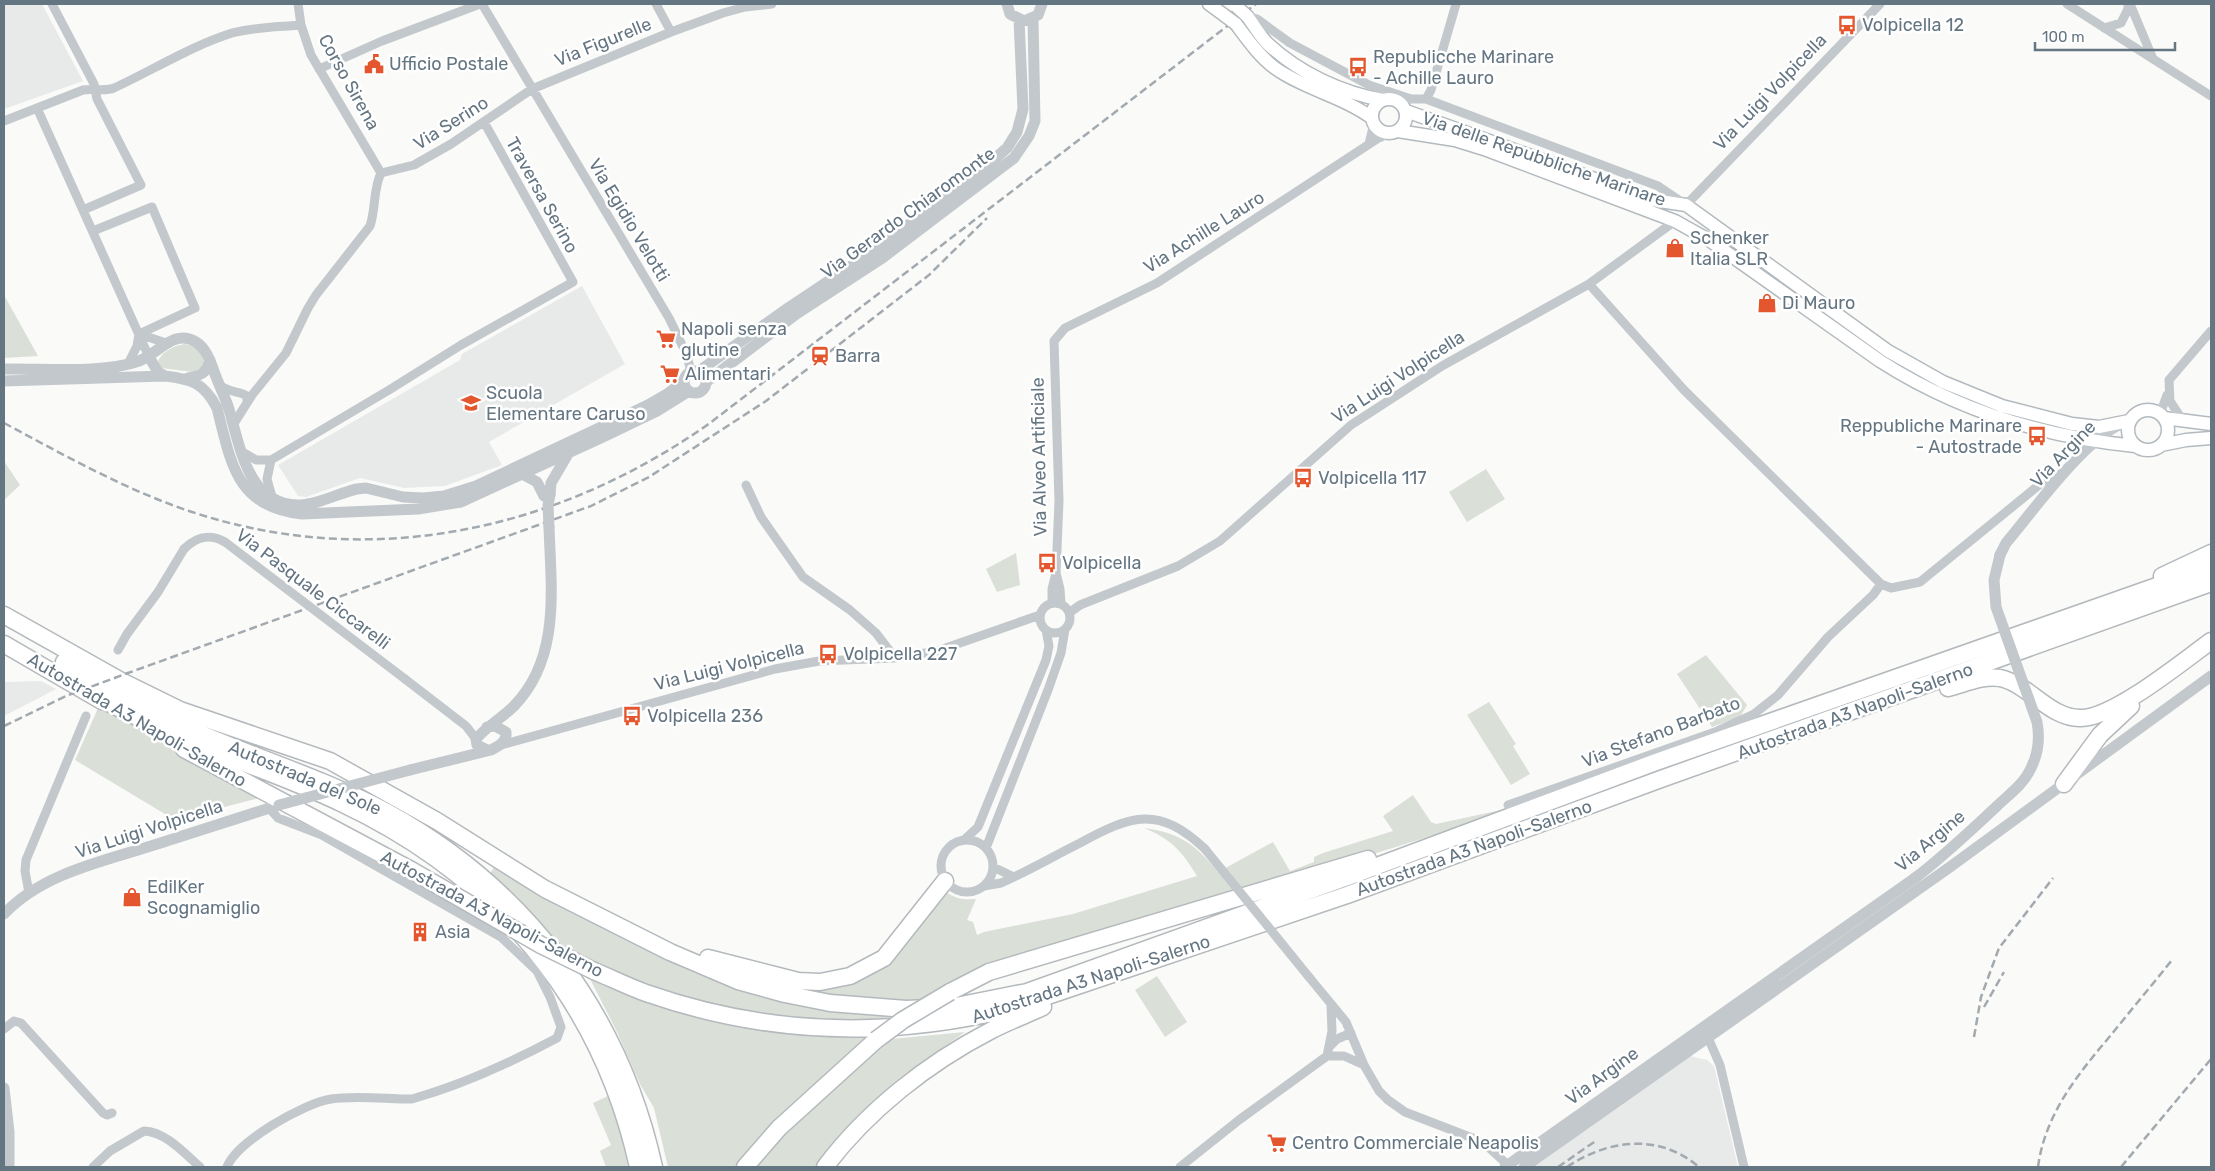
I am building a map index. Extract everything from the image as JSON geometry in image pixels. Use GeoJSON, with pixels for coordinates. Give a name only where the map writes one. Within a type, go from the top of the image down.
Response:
{"type":"FeatureCollection","features":[{"type":"Feature","properties":{"kind":"highway"},"geometry":{"type":"LineString","coordinates":[[2081,614],[2211,553]]}},
{"type":"Feature","properties":{"kind":"highway","name":"Autostrada A3 Napoli-Salerno"},"geometry":{"type":"LineString","coordinates":[[4,615],[123,682],[180,710],[330,761],[395,796],[512,870],[582,909],[670,952],[738,981],[785,994],[830,1003],[906,1009],[951,1008],[1027,992],[1462,835],[1656,762],[2142,593],[2211,567]]}},
{"type":"Feature","properties":{"kind":"highway","name":"Autostrada A3 Napoli-Salerno"},"geometry":{"type":"LineString","coordinates":[[4,644],[93,695],[140,726],[411,870],[541,945],[594,971],[645,993],[736,1017],[768,1023],[815,1028],[891,1029],[969,1019],[1009,1009],[1215,940],[2211,583]]}},
{"type":"Feature","properties":{"kind":"highway","name":"Autostrada del Sole"},"geometry":{"type":"LineString","coordinates":[[4,628],[137,704],[176,723],[319,780],[388,813],[440,845],[488,883],[541,935],[566,967],[601,1022],[630,1085],[646,1131],[654,1167]]}},
{"type":"Feature","properties":{"kind":"highway"},"geometry":{"type":"LineString","coordinates":[[1801,730],[1984,678],[1999,678],[2015,684],[2054,710],[2068,716],[2080,718],[2099,716],[2160,679],[2211,641]]}},
{"type":"Feature","properties":{"kind":"highway"},"geometry":{"type":"LineString","coordinates":[[2064,784],[2100,735],[2160,679]]}},
{"type":"Feature","properties":{"kind":"highway","name":"Autostrada del Sole"},"geometry":{"type":"LineString","coordinates":[[93,695],[161,729],[302,785],[358,811],[389,828],[462,878],[497,907],[526,938],[556,977],[600,1052],[616,1091],[632,1140],[638,1167]]}},
{"type":"Feature","properties":{"kind":"highway"},"geometry":{"type":"LineString","coordinates":[[745,1167],[779,1128],[876,1040],[903,1020],[950,992],[989,972],[1358,862],[1462,835]]}},
{"type":"Feature","properties":{"kind":"highway"},"geometry":{"type":"LineString","coordinates":[[480,849],[622,920],[691,952],[728,965],[798,981],[820,982],[850,976],[884,958],[946,881]]}},
{"type":"Feature","properties":{"kind":"highway"},"geometry":{"type":"LineString","coordinates":[[825,1167],[886,1103],[915,1079],[957,1050],[992,1030],[1048,1006],[1137,973],[1215,940]]}},
{"type":"Feature","properties":{"kind":"main road","name":"Via delle Repubbliche Marinare"},"geometry":{"type":"LineString","coordinates":[[1208,4],[1236,24],[1260,56],[1275,68],[1305,85],[1346,102],[1373,121],[1379,130],[1455,140],[1484,149],[1676,221],[1709,240],[1880,361],[1910,380],[1944,397],[2014,424],[2095,442],[2135,446]]}},
{"type":"Feature","properties":{"kind":"main road","name":"Via delle Repubbliche Marinare"},"geometry":{"type":"LineString","coordinates":[[1235,5],[1247,16],[1267,42],[1286,58],[1307,72],[1358,95],[1383,100],[1397,100],[1406,111],[1653,200],[1686,205],[1888,351],[1943,382],[2002,406],[2072,424],[2100,427],[2129,421]]}},
{"type":"Feature","properties":{"kind":"main road"},"geometry":{"type":"LineString","coordinates":[[1373,121],[1374,107],[1383,100]]}},
{"type":"Feature","properties":{"kind":"main road","name":"Via delle Repubbliche Marinare"},"geometry":{"type":"LineString","coordinates":[[1394,132],[1406,122],[1406,111]]}},
{"type":"Feature","properties":{"kind":"main road"},"geometry":{"type":"LineString","coordinates":[[2211,424],[2184,421],[2162,416],[2149,410],[2143,410],[2129,421],[2128,434],[2135,446],[2148,450],[2161,445],[2186,440],[2211,438]]}},
{"type":"Feature","properties":{"kind":"main road"},"geometry":{"type":"LineString","coordinates":[[2161,445],[2165,441],[2168,429],[2162,416]]}},
{"type":"Feature","properties":{"kind":"street"},"geometry":{"type":"LineString","coordinates":[[52,4],[96,89],[97,98],[142,185],[83,210]]}},
{"type":"Feature","properties":{"kind":"street","name":"Corso Sirena"},"geometry":{"type":"LineString","coordinates":[[298,4],[301,25],[311,55],[381,173]]}},
{"type":"Feature","properties":{"kind":"street"},"geometry":{"type":"LineString","coordinates":[[320,69],[382,41],[481,4]]}},
{"type":"Feature","properties":{"kind":"street","name":"Via Egidio Velotti"},"geometry":{"type":"LineString","coordinates":[[481,4],[669,318],[695,371]]}},
{"type":"Feature","properties":{"kind":"street"},"geometry":{"type":"LineString","coordinates":[[656,4],[671,32]]}},
{"type":"Feature","properties":{"kind":"street","name":"Via Figurelle"},"geometry":{"type":"LineString","coordinates":[[532,89],[671,32],[723,13],[745,7],[772,4]]}},
{"type":"Feature","properties":{"kind":"street"},"geometry":{"type":"LineString","coordinates":[[1006,4],[1010,14],[1019,20],[1034,18],[1044,5]]}},
{"type":"Feature","properties":{"kind":"street"},"geometry":{"type":"LineString","coordinates":[[1426,98],[1432,90],[1456,4]]}},
{"type":"Feature","properties":{"kind":"street","name":"Via Luigi Volpicella"},"geometry":{"type":"LineString","coordinates":[[1686,205],[1880,4]]}},
{"type":"Feature","properties":{"kind":"street"},"geometry":{"type":"LineString","coordinates":[[2067,4],[2211,96]]}},
{"type":"Feature","properties":{"kind":"street"},"geometry":{"type":"LineString","coordinates":[[2104,28],[2121,23],[2129,4]]}},
{"type":"Feature","properties":{"kind":"street"},"geometry":{"type":"LineString","coordinates":[[2129,4],[2153,59]]}},
{"type":"Feature","properties":{"kind":"street"},"geometry":{"type":"LineString","coordinates":[[1247,16],[1257,18],[1290,43],[1369,85],[1411,99],[1426,98],[1658,186],[1686,205]]}},
{"type":"Feature","properties":{"kind":"street","name":"Via Gerardo Chiaromonte"},"geometry":{"type":"LineString","coordinates":[[706,382],[795,315],[881,260],[1014,158],[1029,136],[1035,121],[1034,18]]}},
{"type":"Feature","properties":{"kind":"street","name":"Via Gerardo Chiaromonte"},"geometry":{"type":"LineString","coordinates":[[695,371],[875,250],[1008,148],[1017,132],[1023,109],[1019,20]]}},
{"type":"Feature","properties":{"kind":"street"},"geometry":{"type":"LineString","coordinates":[[4,121],[83,90],[96,89],[107,91],[168,60],[232,33],[301,25]]}},
{"type":"Feature","properties":{"kind":"street","name":"Via Serino"},"geometry":{"type":"LineString","coordinates":[[381,173],[414,165],[484,122],[532,89]]}},
{"type":"Feature","properties":{"kind":"street"},"geometry":{"type":"LineString","coordinates":[[37,108],[149,357],[158,372],[165,376]]}},
{"type":"Feature","properties":{"kind":"street"},"geometry":{"type":"LineString","coordinates":[[1370,144],[1373,121]]}},
{"type":"Feature","properties":{"kind":"street","name":"Traversa Serino"},"geometry":{"type":"LineString","coordinates":[[271,460],[461,344],[573,282],[484,122]]}},
{"type":"Feature","properties":{"kind":"street","name":"Via Achille Lauro"},"geometry":{"type":"LineString","coordinates":[[1054,341],[1065,328],[1157,282],[1370,144],[1394,132]]}},
{"type":"Feature","properties":{"kind":"street"},"geometry":{"type":"LineString","coordinates":[[233,425],[247,402],[286,353],[316,295],[370,226],[374,214],[377,182],[381,173]]}},
{"type":"Feature","properties":{"kind":"street"},"geometry":{"type":"LineString","coordinates":[[93,232],[152,207],[195,308],[139,334]]}},
{"type":"Feature","properties":{"kind":"street","name":"Via Luigi Volpicella"},"geometry":{"type":"LineString","coordinates":[[1069,613],[1080,605],[1178,566],[1220,541],[1351,425],[1442,366],[1589,284],[1676,221]]}},
{"type":"Feature","properties":{"kind":"street"},"geometry":{"type":"LineString","coordinates":[[1589,284],[1684,390],[1881,584],[1891,588],[1920,582],[2044,482],[2066,472]]}},
{"type":"Feature","properties":{"kind":"street"},"geometry":{"type":"LineString","coordinates":[[2184,421],[2170,401],[2169,380],[2211,332]]}},
{"type":"Feature","properties":{"kind":"street"},"geometry":{"type":"LineString","coordinates":[[139,334],[166,343]]}},
{"type":"Feature","properties":{"kind":"street"},"geometry":{"type":"LineString","coordinates":[[128,364],[135,351],[139,334]]}},
{"type":"Feature","properties":{"kind":"street"},"geometry":{"type":"LineString","coordinates":[[4,369],[115,367],[149,357],[166,343],[176,339],[197,342],[210,360],[220,385],[240,450],[252,479],[272,497],[282,503],[300,505],[344,492],[366,488],[403,497],[444,496],[541,465],[657,411],[687,386]]}},
{"type":"Feature","properties":{"kind":"street","name":"Via Alveo Artificiale"},"geometry":{"type":"LineString","coordinates":[[1054,341],[1059,501],[1056,573],[1060,589],[1056,604]]}},
{"type":"Feature","properties":{"kind":"street"},"geometry":{"type":"LineString","coordinates":[[4,381],[165,376],[188,378],[200,376],[209,366],[210,360]]}},
{"type":"Feature","properties":{"kind":"street"},"geometry":{"type":"LineString","coordinates":[[188,378],[207,392],[218,408],[235,472],[251,494],[268,506],[284,512],[316,514],[418,509],[452,504],[479,495],[524,475],[667,394],[687,386],[700,392],[706,382],[705,377],[695,371],[686,375],[687,386]]}},
{"type":"Feature","properties":{"kind":"street"},"geometry":{"type":"LineString","coordinates":[[220,385],[232,392],[247,396],[247,402]]}},
{"type":"Feature","properties":{"kind":"street"},"geometry":{"type":"LineString","coordinates":[[2162,416],[2169,390]]}},
{"type":"Feature","properties":{"kind":"street","name":"Via Argine"},"geometry":{"type":"LineString","coordinates":[[1524,1167],[1936,862],[2017,787],[2030,772],[2036,756],[2037,722],[1994,599],[1994,580],[2000,556],[2006,543],[2066,472],[2095,442],[2115,427],[2129,421]]}},
{"type":"Feature","properties":{"kind":"street"},"geometry":{"type":"LineString","coordinates":[[240,450],[256,460],[271,460],[266,479],[272,497]]}},
{"type":"Feature","properties":{"kind":"street"},"geometry":{"type":"LineString","coordinates":[[547,493],[569,452]]}},
{"type":"Feature","properties":{"kind":"street"},"geometry":{"type":"LineString","coordinates":[[504,737],[514,706],[540,665],[549,640],[551,608],[549,527],[547,493],[541,465]]}},
{"type":"Feature","properties":{"kind":"street"},"geometry":{"type":"LineString","coordinates":[[524,475],[547,493]]}},
{"type":"Feature","properties":{"kind":"street"},"geometry":{"type":"LineString","coordinates":[[746,485],[761,517],[803,577],[850,610],[876,633],[895,658]]}},
{"type":"Feature","properties":{"kind":"street"},"geometry":{"type":"LineString","coordinates":[[364,511],[370,508],[371,503],[371,498],[366,488]]}},
{"type":"Feature","properties":{"kind":"street","name":"Via Pasquale Ciccarelli"},"geometry":{"type":"LineString","coordinates":[[118,650],[131,627],[146,611],[184,549],[197,539],[218,538],[466,726],[476,740]]}},
{"type":"Feature","properties":{"kind":"street","name":"Via Stefano Barbato"},"geometry":{"type":"LineString","coordinates":[[1508,805],[1706,735],[1754,714],[1778,695],[1828,638],[1873,595],[1881,584]]}},
{"type":"Feature","properties":{"kind":"street"},"geometry":{"type":"LineString","coordinates":[[964,840],[973,840],[986,848],[991,855],[993,868],[990,880],[976,891],[961,891],[953,888],[946,881],[942,872],[943,855],[948,848],[964,840],[978,828],[1037,685],[1049,646],[1042,623],[1046,606],[1056,604],[1069,613],[1070,622],[1065,629],[1061,653],[1048,690],[986,848]]}},
{"type":"Feature","properties":{"kind":"street","name":"Via Luigi Volpicella"},"geometry":{"type":"LineString","coordinates":[[4,914],[48,882],[82,868],[274,807],[486,750],[504,737],[525,738],[775,669],[819,661],[895,658],[937,651],[1030,620],[1042,623]]}},
{"type":"Feature","properties":{"kind":"street"},"geometry":{"type":"LineString","coordinates":[[1042,623],[1056,633],[1065,629]]}},
{"type":"Feature","properties":{"kind":"street","name":"Via Argine"},"geometry":{"type":"LineString","coordinates":[[1508,1166],[1950,868],[2211,676]]}},
{"type":"Feature","properties":{"kind":"street","name":"Via Luigi Volpicella"},"geometry":{"type":"LineString","coordinates":[[459,756],[486,728],[514,706]]}},
{"type":"Feature","properties":{"kind":"street"},"geometry":{"type":"LineString","coordinates":[[29,894],[24,871],[26,860],[86,716]]}},
{"type":"Feature","properties":{"kind":"street","name":"Via Pasquale Ciccarelli"},"geometry":{"type":"LineString","coordinates":[[466,726],[486,728]]}},
{"type":"Feature","properties":{"kind":"street"},"geometry":{"type":"LineString","coordinates":[[486,728],[495,726],[504,737]]}},
{"type":"Feature","properties":{"kind":"street"},"geometry":{"type":"LineString","coordinates":[[476,740],[477,745],[486,750]]}},
{"type":"Feature","properties":{"kind":"street"},"geometry":{"type":"LineString","coordinates":[[226,1167],[230,1158],[249,1141],[283,1119],[319,1101],[333,1098],[412,1099],[421,1097],[473,1077],[545,1045],[557,1038],[561,1027],[537,971],[501,937],[322,835],[278,818],[274,807]]}},
{"type":"Feature","properties":{"kind":"street"},"geometry":{"type":"LineString","coordinates":[[984,886],[1001,883],[1014,877],[1113,826],[1137,819],[1164,821],[1177,826],[1205,849],[1309,977],[1331,1009],[1342,1017],[1351,1033],[1364,1065],[1379,1091],[1397,1107],[1417,1117],[1475,1139],[1487,1146],[1508,1166]]}},
{"type":"Feature","properties":{"kind":"street"},"geometry":{"type":"LineString","coordinates":[[993,868],[1014,877]]}},
{"type":"Feature","properties":{"kind":"street"},"geometry":{"type":"LineString","coordinates":[[1180,1167],[1239,1120],[1326,1056],[1330,1046],[1331,1009]]}},
{"type":"Feature","properties":{"kind":"street"},"geometry":{"type":"LineString","coordinates":[[4,1029],[14,1021],[21,1023],[104,1113],[107,1115],[112,1113]]}},
{"type":"Feature","properties":{"kind":"street"},"geometry":{"type":"LineString","coordinates":[[1705,1032],[1720,1065],[1744,1167]]}},
{"type":"Feature","properties":{"kind":"street"},"geometry":{"type":"LineString","coordinates":[[1330,1046],[1337,1039],[1351,1033]]}},
{"type":"Feature","properties":{"kind":"street"},"geometry":{"type":"LineString","coordinates":[[1326,1056],[1344,1056],[1364,1065]]}},
{"type":"Feature","properties":{"kind":"street"},"geometry":{"type":"LineString","coordinates":[[4,1088],[9,1132],[9,1167]]}},
{"type":"Feature","properties":{"kind":"street"},"geometry":{"type":"LineString","coordinates":[[93,1167],[110,1151],[144,1131],[158,1134],[200,1167]]}},
{"type":"Feature","properties":{"kind":"shaded area"},"geometry":{"type":"Polygon","coordinates":[[[4,4],[42,4],[83,81],[4,109],[4,4]]]}},
{"type":"Feature","properties":{"kind":"shaded area","name":"Scuola Elementare Caruso"},"geometry":{"type":"Polygon","coordinates":[[[582,286],[625,364],[489,442],[502,465],[445,486],[404,488],[360,478],[306,497],[298,496],[278,465],[460,360],[462,354],[582,286]]]}},
{"type":"Feature","properties":{"kind":"shaded area"},"geometry":{"type":"Polygon","coordinates":[[[4,295],[38,356],[4,358],[4,295]]]}},
{"type":"Feature","properties":{"kind":"shaded area"},"geometry":{"type":"Polygon","coordinates":[[[185,344],[193,346],[199,351],[203,358],[204,366],[193,372],[161,368],[158,362],[165,352],[173,347],[185,344]]]}},
{"type":"Feature","properties":{"kind":"shaded area"},"geometry":{"type":"Polygon","coordinates":[[[4,461],[20,485],[4,500],[4,461]]]}},
{"type":"Feature","properties":{"kind":"shaded area"},"geometry":{"type":"Polygon","coordinates":[[[1486,469],[1505,499],[1467,522],[1449,492],[1486,469]]]}},
{"type":"Feature","properties":{"kind":"shaded area"},"geometry":{"type":"Polygon","coordinates":[[[1016,553],[1020,585],[997,592],[986,569],[1016,553]]]}},
{"type":"Feature","properties":{"kind":"shaded area"},"geometry":{"type":"Polygon","coordinates":[[[1706,655],[1747,705],[1740,717],[1712,727],[1677,674],[1706,655]]]}},
{"type":"Feature","properties":{"kind":"shaded area"},"geometry":{"type":"Polygon","coordinates":[[[41,681],[56,689],[4,716],[4,682],[41,681]]]}},
{"type":"Feature","properties":{"kind":"shaded area"},"geometry":{"type":"Polygon","coordinates":[[[1489,702],[1516,744],[1513,746],[1530,774],[1511,785],[1467,715],[1489,702]]]}},
{"type":"Feature","properties":{"kind":"shaded area"},"geometry":{"type":"Polygon","coordinates":[[[99,706],[267,796],[175,820],[75,760],[99,706]]]}},
{"type":"Feature","properties":{"kind":"shaded area"},"geometry":{"type":"Polygon","coordinates":[[[1413,795],[1431,822],[1436,824],[1515,807],[1431,836],[942,989],[915,1003],[842,999],[787,987],[838,985],[853,982],[866,976],[879,967],[904,943],[946,892],[960,899],[976,899],[967,920],[973,922],[977,935],[1073,914],[1197,876],[1181,853],[1169,841],[1144,828],[1168,833],[1186,841],[1202,854],[1218,872],[1273,842],[1290,871],[1314,862],[1314,857],[1323,853],[1393,831],[1383,816],[1413,795]]]}},
{"type":"Feature","properties":{"kind":"shaded area"},"geometry":{"type":"Polygon","coordinates":[[[495,865],[681,963],[900,1016],[892,1022],[854,1024],[746,1014],[637,984],[556,946],[489,876],[495,865]]]}},
{"type":"Feature","properties":{"kind":"shaded area"},"geometry":{"type":"Polygon","coordinates":[[[1157,976],[1187,1022],[1165,1037],[1135,990],[1157,976]]]}},
{"type":"Feature","properties":{"kind":"shaded area"},"geometry":{"type":"Polygon","coordinates":[[[589,977],[734,1024],[796,1034],[866,1037],[799,1099],[737,1167],[668,1167],[654,1108],[640,1084],[617,1032],[589,977]]]}},
{"type":"Feature","properties":{"kind":"shaded area"},"geometry":{"type":"Polygon","coordinates":[[[965,1032],[903,1076],[831,1148],[817,1167],[755,1167],[807,1110],[891,1039],[965,1032]]]}},
{"type":"Feature","properties":{"kind":"shaded area"},"geometry":{"type":"Polygon","coordinates":[[[1690,1056],[1707,1060],[1714,1066],[1738,1167],[1533,1167],[1690,1056]]]}},
{"type":"Feature","properties":{"kind":"shaded area"},"geometry":{"type":"Polygon","coordinates":[[[608,1096],[620,1128],[628,1167],[606,1167],[600,1151],[611,1145],[593,1103],[608,1096]]]}},
{"type":"Feature","properties":{"kind":"railway"},"geometry":{"type":"LineString","coordinates":[[4,423],[95,471],[141,492],[189,511],[257,529],[325,538],[393,538],[460,530],[526,514],[590,491],[651,460],[710,423],[1256,4]]}},
{"type":"Feature","properties":{"kind":"railway"},"geometry":{"type":"LineString","coordinates":[[4,726],[66,696],[591,506],[649,477],[766,401],[929,275],[987,218]]}},
{"type":"Feature","properties":{"kind":"railway"},"geometry":{"type":"LineString","coordinates":[[1974,1037],[1981,997],[1999,948],[2053,878]]}},
{"type":"Feature","properties":{"kind":"railway"},"geometry":{"type":"LineString","coordinates":[[2038,1167],[2042,1148],[2055,1112],[2075,1080],[2172,960]]}},
{"type":"Feature","properties":{"kind":"railway"},"geometry":{"type":"LineString","coordinates":[[1984,1007],[2004,972]]}},
{"type":"Feature","properties":{"kind":"railway"},"geometry":{"type":"LineString","coordinates":[[2121,1167],[2211,1059]]}},
{"type":"Feature","properties":{"kind":"railway"},"geometry":{"type":"LineString","coordinates":[[1558,1167],[1597,1140]]}},
{"type":"Feature","properties":{"kind":"railway"},"geometry":{"type":"LineString","coordinates":[[1567,1167],[1600,1150],[1634,1144],[1651,1145],[1667,1149],[1684,1156],[1699,1167]]}},
{"type":"Feature","properties":{"kind":"place","name":"Volpicella 12"},"geometry":{"type":"Point","coordinates":[1847,25]}},
{"type":"Feature","properties":{"kind":"place","name":"Ufficio Postale"},"geometry":{"type":"Point","coordinates":[374,64]}},
{"type":"Feature","properties":{"kind":"place","name":"Republicche Marinare - Achille Lauro"},"geometry":{"type":"Point","coordinates":[1358,67]}},
{"type":"Feature","properties":{"kind":"place","name":"Schenker Italia SLR"},"geometry":{"type":"Point","coordinates":[1675,248]}},
{"type":"Feature","properties":{"kind":"place","name":"Di Mauro"},"geometry":{"type":"Point","coordinates":[1767,303]}},
{"type":"Feature","properties":{"kind":"place","name":"Napoli senza glutine"},"geometry":{"type":"Point","coordinates":[666,339]}},
{"type":"Feature","properties":{"kind":"place","name":"Barra"},"geometry":{"type":"Point","coordinates":[820,356]}},
{"type":"Feature","properties":{"kind":"place","name":"Alimentari"},"geometry":{"type":"Point","coordinates":[670,374]}},
{"type":"Feature","properties":{"kind":"place","name":"Scuola Elementare Caruso"},"geometry":{"type":"Point","coordinates":[471,403]}},
{"type":"Feature","properties":{"kind":"place","name":"Reppubliche Marinare - Autostrade"},"geometry":{"type":"Point","coordinates":[2037,436]}},
{"type":"Feature","properties":{"kind":"place","name":"Volpicella 117"},"geometry":{"type":"Point","coordinates":[1303,478]}},
{"type":"Feature","properties":{"kind":"place","name":"Volpicella"},"geometry":{"type":"Point","coordinates":[1047,563]}},
{"type":"Feature","properties":{"kind":"place","name":"Volpicella 227"},"geometry":{"type":"Point","coordinates":[828,654]}},
{"type":"Feature","properties":{"kind":"place","name":"Volpicella 236"},"geometry":{"type":"Point","coordinates":[632,716]}},
{"type":"Feature","properties":{"kind":"place","name":"EdilKer Scognamiglio"},"geometry":{"type":"Point","coordinates":[132,897]}},
{"type":"Feature","properties":{"kind":"place","name":"Asia"},"geometry":{"type":"Point","coordinates":[420,932]}},
{"type":"Feature","properties":{"kind":"place","name":"Centro Commerciale Neapolis"},"geometry":{"type":"Point","coordinates":[1277,1143]}}]}
